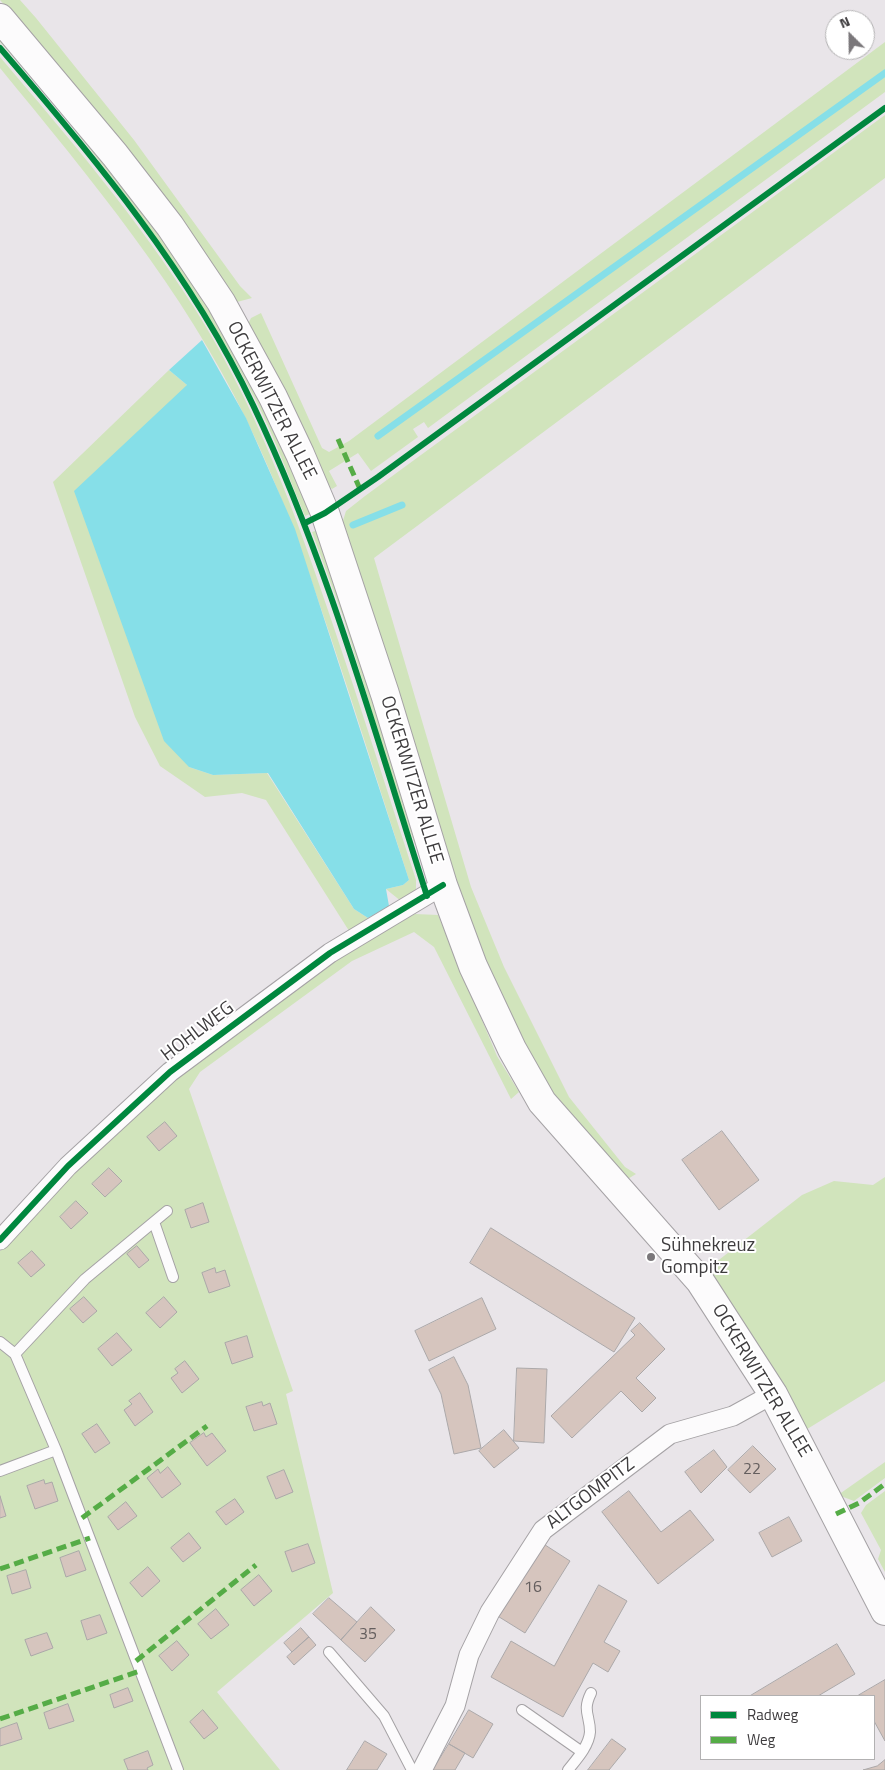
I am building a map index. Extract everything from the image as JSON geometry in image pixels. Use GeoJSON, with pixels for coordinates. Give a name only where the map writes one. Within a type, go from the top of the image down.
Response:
{"type":"FeatureCollection","features":[{"type":"Feature","properties":{"kind":"street","name":"OCKERWITZER ALLEE"},"geometry":{"type":"LineString","coordinates":[[0,18],[115,155],[170,226],[220,302],[272,397],[300,454],[325,513],[385,694],[443,885],[473,966],[512,1049],[542,1102],[700,1281],[773,1394],[885,1611]]}},
{"type":"Feature","properties":{"kind":"street","name":"HOHLWEG"},"geometry":{"type":"LineString","coordinates":[[0,1240],[68,1166],[170,1072],[330,953],[443,885]]}},
{"type":"Feature","properties":{"kind":"street","name":"ALTGOMPITZ"},"geometry":{"type":"LineString","coordinates":[[422,1770],[455,1706],[469,1655],[490,1612],[543,1530],[670,1434],[733,1416],[773,1394]]}},
{"type":"Feature","properties":{"kind":"lane"},"geometry":{"type":"LineString","coordinates":[[15,1354],[85,1279],[167,1211]]}},
{"type":"Feature","properties":{"kind":"lane"},"geometry":{"type":"LineString","coordinates":[[154,1222],[173,1277]]}},
{"type":"Feature","properties":{"kind":"lane"},"geometry":{"type":"LineString","coordinates":[[0,1342],[15,1354],[56,1450],[178,1770]]}},
{"type":"Feature","properties":{"kind":"lane"},"geometry":{"type":"LineString","coordinates":[[0,1470],[56,1450]]}},
{"type":"Feature","properties":{"kind":"lane"},"geometry":{"type":"LineString","coordinates":[[329,1652],[384,1716],[412,1770]]}},
{"type":"Feature","properties":{"kind":"lane"},"geometry":{"type":"LineString","coordinates":[[568,1770],[582,1752],[590,1733],[586,1703],[591,1693]]}},
{"type":"Feature","properties":{"kind":"lane"},"geometry":{"type":"LineString","coordinates":[[522,1710],[582,1752]]}},
{"type":"Feature","properties":{"kind":"green space"},"geometry":{"type":"Polygon","coordinates":[[[0,0],[20,0],[36,18],[134,140],[240,286],[252,298],[237,302],[228,293],[24,27],[0,0]]]}},
{"type":"Feature","properties":{"kind":"green space"},"geometry":{"type":"Polygon","coordinates":[[[0,34],[159,231],[210,305],[262,400],[312,513],[305,516],[263,415],[230,353],[201,305],[171,259],[106,170],[72,126],[0,42],[0,34]]]}},
{"type":"Feature","properties":{"kind":"green space"},"geometry":{"type":"Polygon","coordinates":[[[885,42],[885,92],[428,428],[424,422],[413,429],[418,437],[371,471],[358,453],[329,471],[337,486],[332,489],[323,481],[248,324],[251,318],[261,313],[322,448],[329,452],[349,441],[861,60],[875,60],[875,49],[885,42]]]}},
{"type":"Feature","properties":{"kind":"green space"},"geometry":{"type":"Polygon","coordinates":[[[0,57],[102,180],[150,243],[195,309],[217,346],[256,422],[304,541],[416,880],[416,891],[402,902],[386,889],[403,885],[409,880],[322,610],[292,527],[259,446],[221,371],[165,280],[101,193],[0,68],[0,57]]]}},
{"type":"Feature","properties":{"kind":"green space"},"geometry":{"type":"Polygon","coordinates":[[[885,115],[885,178],[374,558],[471,887],[504,967],[569,1097],[625,1167],[636,1174],[626,1180],[557,1099],[522,1041],[484,963],[450,876],[341,527],[346,511],[365,496],[885,115]]]}},
{"type":"Feature","properties":{"kind":"green space"},"geometry":{"type":"Polygon","coordinates":[[[169,370],[187,385],[189,767],[213,775],[267,773],[354,909],[368,918],[370,922],[351,934],[266,800],[242,793],[205,797],[160,766],[135,717],[53,482],[169,370]]]}},
{"type":"Feature","properties":{"kind":"green space"},"geometry":{"type":"Polygon","coordinates":[[[318,530],[350,617],[418,844],[415,844],[405,819],[343,617],[312,532],[318,530]]]}},
{"type":"Feature","properties":{"kind":"green space"},"geometry":{"type":"Polygon","coordinates":[[[415,914],[438,915],[497,1056],[519,1092],[511,1099],[434,947],[414,932],[352,961],[200,1072],[189,1089],[293,1391],[286,1394],[333,1593],[217,1692],[280,1770],[0,1770],[0,1251],[66,1181],[172,1077],[336,957],[415,914]]]}},
{"type":"Feature","properties":{"kind":"green space"},"geometry":{"type":"Polygon","coordinates":[[[885,1177],[885,1381],[804,1431],[706,1270],[802,1195],[834,1181],[873,1185],[885,1177]]]}},
{"type":"Feature","properties":{"kind":"green space"},"geometry":{"type":"Polygon","coordinates":[[[885,1462],[885,1478],[854,1501],[838,1495],[885,1462]]]}},
{"type":"Feature","properties":{"kind":"green space"},"geometry":{"type":"Polygon","coordinates":[[[885,1491],[885,1572],[878,1559],[881,1550],[861,1513],[866,1505],[885,1491]]]}},
{"type":"Feature","properties":{"kind":"water"},"geometry":{"type":"Polygon","coordinates":[[[202,340],[246,418],[295,529],[409,880],[403,885],[386,889],[389,906],[368,918],[354,909],[268,773],[213,775],[189,767],[164,741],[74,491],[187,385],[169,370],[202,340]]]}},
{"type":"Feature","properties":{"kind":"building"},"geometry":{"type":"Polygon","coordinates":[[[165,1122],[177,1136],[159,1151],[147,1137],[165,1122]]]}},
{"type":"Feature","properties":{"kind":"building"},"geometry":{"type":"Polygon","coordinates":[[[722,1131],[759,1180],[719,1210],[682,1160],[722,1131]]]}},
{"type":"Feature","properties":{"kind":"building"},"geometry":{"type":"Polygon","coordinates":[[[109,1168],[122,1181],[105,1197],[92,1184],[109,1168]]]}},
{"type":"Feature","properties":{"kind":"building"},"geometry":{"type":"Polygon","coordinates":[[[76,1201],[88,1213],[71,1229],[60,1217],[76,1201]]]}},
{"type":"Feature","properties":{"kind":"building"},"geometry":{"type":"Polygon","coordinates":[[[203,1203],[209,1222],[191,1228],[185,1210],[203,1203]]]}},
{"type":"Feature","properties":{"kind":"building"},"geometry":{"type":"Polygon","coordinates":[[[491,1228],[635,1318],[614,1352],[470,1263],[491,1228]]]}},
{"type":"Feature","properties":{"kind":"building"},"geometry":{"type":"Polygon","coordinates":[[[137,1246],[149,1260],[139,1268],[127,1254],[137,1246]]]}},
{"type":"Feature","properties":{"kind":"building"},"geometry":{"type":"Polygon","coordinates":[[[32,1251],[45,1265],[31,1277],[18,1263],[32,1251]]]}},
{"type":"Feature","properties":{"kind":"building"},"geometry":{"type":"Polygon","coordinates":[[[215,1268],[216,1273],[225,1270],[230,1286],[209,1293],[202,1273],[215,1268]]]}},
{"type":"Feature","properties":{"kind":"building"},"geometry":{"type":"Polygon","coordinates":[[[84,1297],[97,1311],[83,1323],[70,1309],[84,1297]]]}},
{"type":"Feature","properties":{"kind":"building"},"geometry":{"type":"Polygon","coordinates":[[[164,1297],[177,1312],[160,1328],[146,1313],[164,1297]]]}},
{"type":"Feature","properties":{"kind":"building"},"geometry":{"type":"Polygon","coordinates":[[[482,1298],[496,1329],[429,1361],[415,1331],[482,1298]]]}},
{"type":"Feature","properties":{"kind":"building"},"geometry":{"type":"Polygon","coordinates":[[[640,1323],[665,1349],[636,1378],[656,1398],[642,1412],[621,1391],[572,1438],[551,1416],[635,1335],[631,1331],[640,1323]]]}},
{"type":"Feature","properties":{"kind":"building"},"geometry":{"type":"Polygon","coordinates":[[[117,1333],[132,1350],[112,1366],[98,1349],[117,1333]]]}},
{"type":"Feature","properties":{"kind":"building"},"geometry":{"type":"Polygon","coordinates":[[[247,1336],[253,1357],[232,1364],[225,1343],[247,1336]]]}},
{"type":"Feature","properties":{"kind":"building"},"geometry":{"type":"Polygon","coordinates":[[[454,1357],[468,1385],[481,1448],[454,1454],[441,1394],[429,1370],[454,1357]]]}},
{"type":"Feature","properties":{"kind":"building"},"geometry":{"type":"Polygon","coordinates":[[[185,1361],[199,1379],[182,1393],[171,1378],[178,1373],[175,1369],[185,1361]]]}},
{"type":"Feature","properties":{"kind":"building"},"geometry":{"type":"Polygon","coordinates":[[[517,1368],[547,1369],[544,1443],[514,1441],[517,1368]]]}},
{"type":"Feature","properties":{"kind":"building"},"geometry":{"type":"Polygon","coordinates":[[[140,1393],[153,1412],[135,1426],[124,1410],[132,1404],[129,1401],[140,1393]]]}},
{"type":"Feature","properties":{"kind":"building"},"geometry":{"type":"Polygon","coordinates":[[[262,1402],[263,1406],[270,1403],[277,1424],[254,1431],[246,1407],[262,1402]]]}},
{"type":"Feature","properties":{"kind":"building"},"geometry":{"type":"Polygon","coordinates":[[[97,1424],[110,1443],[95,1453],[82,1434],[97,1424]]]}},
{"type":"Feature","properties":{"kind":"building"},"geometry":{"type":"Polygon","coordinates":[[[504,1430],[519,1448],[494,1468],[479,1451],[504,1430]]]}},
{"type":"Feature","properties":{"kind":"building"},"geometry":{"type":"Polygon","coordinates":[[[204,1433],[206,1437],[212,1433],[226,1451],[207,1466],[190,1443],[204,1433]]]}},
{"type":"Feature","properties":{"kind":"building"},"geometry":{"type":"Polygon","coordinates":[[[753,1446],[776,1469],[750,1493],[728,1470],[753,1446]]]}},
{"type":"Feature","properties":{"kind":"building"},"geometry":{"type":"Polygon","coordinates":[[[714,1450],[727,1467],[701,1493],[685,1472],[714,1450]]]}},
{"type":"Feature","properties":{"kind":"building"},"geometry":{"type":"Polygon","coordinates":[[[168,1467],[181,1484],[162,1498],[147,1478],[158,1469],[160,1473],[168,1467]]]}},
{"type":"Feature","properties":{"kind":"building"},"geometry":{"type":"Polygon","coordinates":[[[284,1470],[293,1492],[276,1499],[267,1477],[284,1470]]]}},
{"type":"Feature","properties":{"kind":"building"},"geometry":{"type":"Polygon","coordinates":[[[44,1480],[45,1484],[52,1482],[58,1501],[35,1509],[27,1486],[44,1480]]]}},
{"type":"Feature","properties":{"kind":"building"},"geometry":{"type":"Polygon","coordinates":[[[629,1491],[661,1532],[690,1510],[714,1540],[658,1584],[602,1512],[629,1491]]]}},
{"type":"Feature","properties":{"kind":"building"},"geometry":{"type":"Polygon","coordinates":[[[0,1496],[6,1516],[0,1518],[0,1496]]]}},
{"type":"Feature","properties":{"kind":"building"},"geometry":{"type":"Polygon","coordinates":[[[235,1499],[244,1512],[226,1525],[216,1512],[235,1499]]]}},
{"type":"Feature","properties":{"kind":"building"},"geometry":{"type":"Polygon","coordinates":[[[126,1502],[137,1516],[118,1530],[108,1517],[126,1502]]]}},
{"type":"Feature","properties":{"kind":"building"},"geometry":{"type":"Polygon","coordinates":[[[789,1517],[802,1541],[772,1557],[759,1533],[789,1517]]]}},
{"type":"Feature","properties":{"kind":"building"},"geometry":{"type":"Polygon","coordinates":[[[189,1533],[201,1548],[183,1562],[171,1548],[189,1533]]]}},
{"type":"Feature","properties":{"kind":"building"},"geometry":{"type":"Polygon","coordinates":[[[542,1543],[570,1561],[525,1633],[496,1615],[542,1543]]]}},
{"type":"Feature","properties":{"kind":"building"},"geometry":{"type":"Polygon","coordinates":[[[308,1544],[315,1563],[292,1572],[285,1552],[308,1544]]]}},
{"type":"Feature","properties":{"kind":"building"},"geometry":{"type":"Polygon","coordinates":[[[79,1551],[86,1570],[66,1577],[60,1558],[79,1551]]]}},
{"type":"Feature","properties":{"kind":"building"},"geometry":{"type":"Polygon","coordinates":[[[148,1567],[160,1581],[142,1597],[130,1583],[148,1567]]]}},
{"type":"Feature","properties":{"kind":"building"},"geometry":{"type":"Polygon","coordinates":[[[26,1570],[31,1588],[12,1594],[7,1576],[26,1570]]]}},
{"type":"Feature","properties":{"kind":"building"},"geometry":{"type":"Polygon","coordinates":[[[259,1575],[272,1591],[254,1606],[241,1590],[259,1575]]]}},
{"type":"Feature","properties":{"kind":"building"},"geometry":{"type":"Polygon","coordinates":[[[599,1585],[627,1601],[604,1642],[620,1651],[608,1672],[593,1663],[563,1717],[491,1677],[511,1641],[554,1666],[599,1585]]]}},
{"type":"Feature","properties":{"kind":"building"},"geometry":{"type":"Polygon","coordinates":[[[329,1598],[357,1622],[341,1640],[313,1614],[329,1598]]]}},
{"type":"Feature","properties":{"kind":"building"},"geometry":{"type":"Polygon","coordinates":[[[371,1607],[395,1630],[365,1662],[341,1640],[371,1607]]]}},
{"type":"Feature","properties":{"kind":"building"},"geometry":{"type":"Polygon","coordinates":[[[216,1609],[229,1625],[211,1639],[198,1624],[216,1609]]]}},
{"type":"Feature","properties":{"kind":"building"},"geometry":{"type":"Polygon","coordinates":[[[100,1615],[107,1633],[87,1640],[81,1621],[100,1615]]]}},
{"type":"Feature","properties":{"kind":"building"},"geometry":{"type":"Polygon","coordinates":[[[301,1628],[309,1637],[292,1652],[284,1643],[301,1628]]]}},
{"type":"Feature","properties":{"kind":"building"},"geometry":{"type":"Polygon","coordinates":[[[47,1633],[53,1648],[31,1656],[25,1640],[47,1633]]]}},
{"type":"Feature","properties":{"kind":"building"},"geometry":{"type":"Polygon","coordinates":[[[309,1637],[316,1645],[294,1665],[287,1657],[309,1637]]]}},
{"type":"Feature","properties":{"kind":"building"},"geometry":{"type":"Polygon","coordinates":[[[177,1641],[189,1655],[172,1671],[159,1656],[177,1641]]]}},
{"type":"Feature","properties":{"kind":"building"},"geometry":{"type":"Polygon","coordinates":[[[837,1644],[855,1674],[820,1695],[752,1695],[837,1644]]]}},
{"type":"Feature","properties":{"kind":"building"},"geometry":{"type":"Polygon","coordinates":[[[885,1680],[885,1741],[875,1723],[875,1695],[859,1695],[885,1680]]]}},
{"type":"Feature","properties":{"kind":"building"},"geometry":{"type":"Polygon","coordinates":[[[128,1688],[133,1701],[114,1708],[110,1695],[128,1688]]]}},
{"type":"Feature","properties":{"kind":"building"},"geometry":{"type":"Polygon","coordinates":[[[68,1704],[74,1721],[49,1729],[44,1713],[68,1704]]]}},
{"type":"Feature","properties":{"kind":"building"},"geometry":{"type":"Polygon","coordinates":[[[203,1710],[218,1728],[204,1739],[190,1722],[203,1710]]]}},
{"type":"Feature","properties":{"kind":"building"},"geometry":{"type":"Polygon","coordinates":[[[469,1710],[493,1724],[473,1758],[449,1744],[469,1710]]]}},
{"type":"Feature","properties":{"kind":"building"},"geometry":{"type":"Polygon","coordinates":[[[17,1723],[22,1739],[0,1746],[0,1729],[17,1723]]]}},
{"type":"Feature","properties":{"kind":"building"},"geometry":{"type":"Polygon","coordinates":[[[612,1739],[626,1749],[609,1770],[588,1770],[612,1739]]]}},
{"type":"Feature","properties":{"kind":"building"},"geometry":{"type":"Polygon","coordinates":[[[365,1741],[387,1754],[377,1770],[347,1770],[365,1741]]]}},
{"type":"Feature","properties":{"kind":"building"},"geometry":{"type":"Polygon","coordinates":[[[449,1744],[465,1753],[455,1770],[433,1770],[449,1744]]]}},
{"type":"Feature","properties":{"kind":"building"},"geometry":{"type":"Polygon","coordinates":[[[148,1751],[153,1765],[147,1768],[148,1770],[128,1770],[124,1760],[148,1751]]]}},
{"type":"Feature","properties":{"kind":"building"},"geometry":{"type":"Polygon","coordinates":[[[885,1760],[885,1770],[863,1770],[877,1766],[885,1760]]]}},
{"type":"Feature","properties":{"kind":"waterway"},"geometry":{"type":"LineString","coordinates":[[378,436],[885,73]]}},
{"type":"Feature","properties":{"kind":"waterway"},"geometry":{"type":"LineString","coordinates":[[353,525],[402,505]]}},
{"type":"Feature","properties":{"kind":"marked path"},"geometry":{"type":"LineString","coordinates":[[338,439],[360,489]]}},
{"type":"Feature","properties":{"kind":"marked path"},"geometry":{"type":"LineString","coordinates":[[82,1518],[207,1426]]}},
{"type":"Feature","properties":{"kind":"marked path"},"geometry":{"type":"LineString","coordinates":[[836,1514],[859,1503],[885,1484]]}},
{"type":"Feature","properties":{"kind":"marked path"},"geometry":{"type":"LineString","coordinates":[[0,1569],[90,1538]]}},
{"type":"Feature","properties":{"kind":"marked path"},"geometry":{"type":"LineString","coordinates":[[136,1661],[256,1565]]}},
{"type":"Feature","properties":{"kind":"marked path"},"geometry":{"type":"LineString","coordinates":[[0,1719],[140,1671]]}},
{"type":"Feature","properties":{"kind":"cycle path"},"geometry":{"type":"LineString","coordinates":[[0,48],[105,174],[171,263],[201,309],[253,405],[280,464],[327,586],[427,896]]}},
{"type":"Feature","properties":{"kind":"cycle path"},"geometry":{"type":"LineString","coordinates":[[305,523],[325,513],[378,477],[885,108]]}},
{"type":"Feature","properties":{"kind":"cycle path"},"geometry":{"type":"LineString","coordinates":[[0,1240],[68,1166],[170,1072],[330,953],[443,885]]}},
{"type":"Feature","properties":{"kind":"place","name":"Sühnekreuz Gompitz"},"geometry":{"type":"Point","coordinates":[651,1257]}}]}
